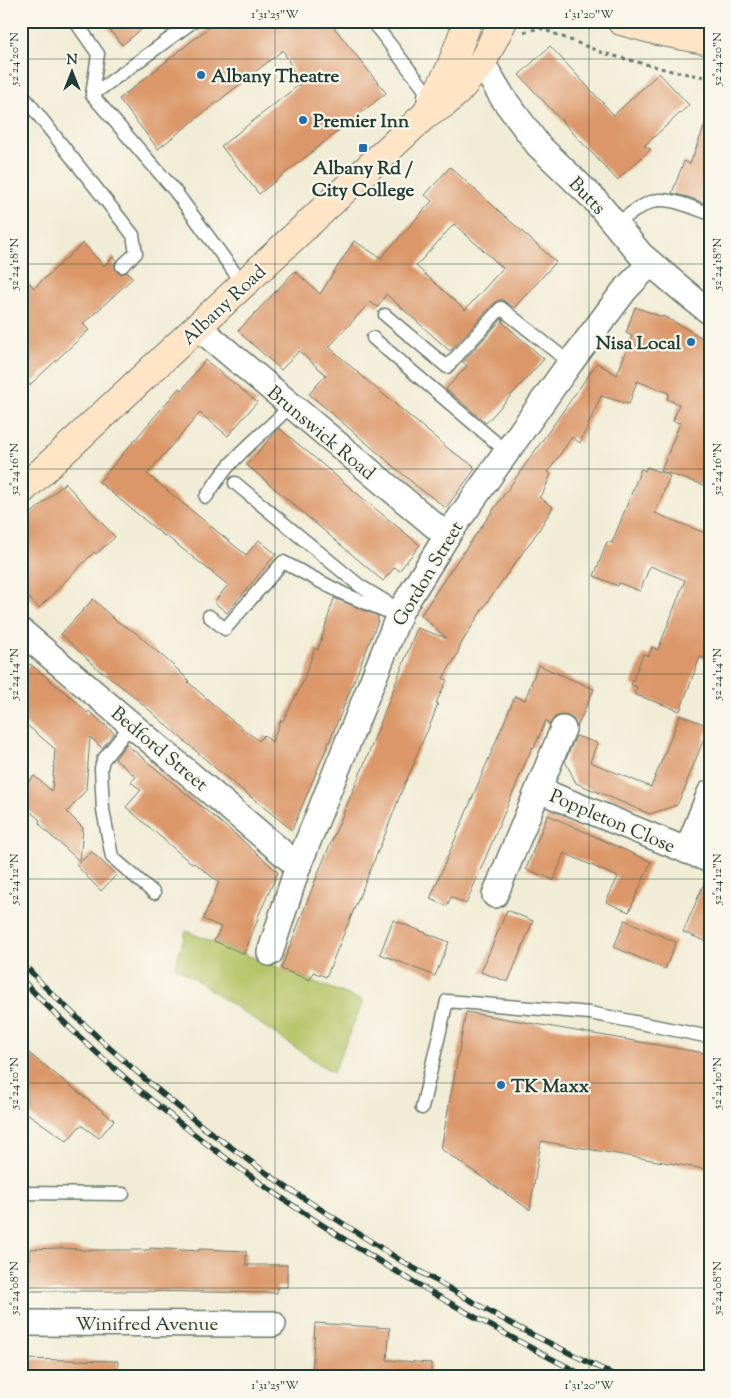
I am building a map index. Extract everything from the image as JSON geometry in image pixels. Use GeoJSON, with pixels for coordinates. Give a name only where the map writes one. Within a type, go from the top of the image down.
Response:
{"type":"FeatureCollection","features":[{"type":"Feature","properties":{"kind":"street","name":"Albany Road"},"geometry":{"type":"LineString","coordinates":[[423,118],[450,69],[468,21]]}},
{"type":"Feature","properties":{"kind":"street"},"geometry":{"type":"LineString","coordinates":[[621,21],[658,31],[710,41]]}},
{"type":"Feature","properties":{"kind":"street","name":"Albany Road"},"geometry":{"type":"LineString","coordinates":[[21,491],[423,118],[451,98],[482,63],[503,23]]}},
{"type":"Feature","properties":{"kind":"street","name":"Butts"},"geometry":{"type":"LineString","coordinates":[[482,63],[504,98],[538,145],[596,200],[650,265],[710,312]]}},
{"type":"Feature","properties":{"kind":"street","name":"Gordon Street"},"geometry":{"type":"LineString","coordinates":[[270,953],[298,866],[400,613],[447,536],[570,363],[624,291],[650,265]]}},
{"type":"Feature","properties":{"kind":"street","name":"Brunswick Road"},"geometry":{"type":"LineString","coordinates":[[198,327],[447,536]]}},
{"type":"Feature","properties":{"kind":"street","name":"Bedford Street"},"geometry":{"type":"LineString","coordinates":[[21,631],[298,866]]}},
{"type":"Feature","properties":{"kind":"street","name":"Poppleton Close"},"geometry":{"type":"LineString","coordinates":[[495,895],[564,729]]}},
{"type":"Feature","properties":{"kind":"street","name":"Poppleton Close"},"geometry":{"type":"LineString","coordinates":[[539,790],[710,860]]}},
{"type":"Feature","properties":{"kind":"street","name":"Poppleton Close"},"geometry":{"type":"LineString","coordinates":[[687,851],[710,793]]}},
{"type":"Feature","properties":{"kind":"street","name":"Winifred Avenue"},"geometry":{"type":"LineString","coordinates":[[21,1323],[273,1324]]}},
{"type":"Feature","properties":{"kind":"lane"},"geometry":{"type":"LineString","coordinates":[[75,21],[98,54],[92,95],[175,192],[243,284]]}},
{"type":"Feature","properties":{"kind":"lane"},"geometry":{"type":"LineString","coordinates":[[92,95],[194,21]]}},
{"type":"Feature","properties":{"kind":"lane"},"geometry":{"type":"LineString","coordinates":[[372,21],[425,90],[423,118]]}},
{"type":"Feature","properties":{"kind":"lane"},"geometry":{"type":"LineString","coordinates":[[21,94],[132,235],[136,253],[122,266]]}},
{"type":"Feature","properties":{"kind":"lane"},"geometry":{"type":"LineString","coordinates":[[615,225],[639,208],[658,200],[681,203],[710,214]]}},
{"type":"Feature","properties":{"kind":"lane"},"geometry":{"type":"LineString","coordinates":[[386,315],[447,367],[500,308],[570,363]]}},
{"type":"Feature","properties":{"kind":"lane"},"geometry":{"type":"LineString","coordinates":[[373,338],[507,452]]}},
{"type":"Feature","properties":{"kind":"lane"},"geometry":{"type":"LineString","coordinates":[[206,497],[227,468],[249,445],[278,420],[291,405]]}},
{"type":"Feature","properties":{"kind":"lane"},"geometry":{"type":"LineString","coordinates":[[235,482],[360,586],[400,613]]}},
{"type":"Feature","properties":{"kind":"lane"},"geometry":{"type":"LineString","coordinates":[[209,616],[225,629],[283,562],[344,594],[400,613]]}},
{"type":"Feature","properties":{"kind":"lane"},"geometry":{"type":"LineString","coordinates":[[132,724],[103,760],[100,768],[102,810],[112,856],[154,893]]}},
{"type":"Feature","properties":{"kind":"lane"},"geometry":{"type":"LineString","coordinates":[[422,1108],[447,1002],[590,1013],[710,1037]]}},
{"type":"Feature","properties":{"kind":"lane"},"geometry":{"type":"LineString","coordinates":[[21,1193],[123,1194]]}},
{"type":"Feature","properties":{"kind":"path"},"geometry":{"type":"LineString","coordinates":[[503,23],[525,32],[540,28],[603,53],[672,71],[710,78]]}},
{"type":"Feature","properties":{"kind":"green space"},"geometry":{"type":"Polygon","coordinates":[[[186,931],[363,1001],[333,1073],[175,966],[186,931]]]}},
{"type":"Feature","properties":{"kind":"building"},"geometry":{"type":"Polygon","coordinates":[[[102,21],[152,21],[122,45],[102,21]]]}},
{"type":"Feature","properties":{"kind":"building"},"geometry":{"type":"Polygon","coordinates":[[[217,21],[329,21],[386,93],[259,194],[221,146],[300,84],[283,50],[158,149],[119,99],[217,21]]]}},
{"type":"Feature","properties":{"kind":"building"},"geometry":{"type":"Polygon","coordinates":[[[550,46],[614,115],[659,73],[689,105],[644,146],[651,149],[617,180],[519,75],[550,46]]]}},
{"type":"Feature","properties":{"kind":"building"},"geometry":{"type":"Polygon","coordinates":[[[708,117],[710,117],[710,205],[672,193],[684,161],[690,164],[708,117]]]}},
{"type":"Feature","properties":{"kind":"building"},"geometry":{"type":"Polygon","coordinates":[[[450,167],[556,262],[514,308],[503,300],[495,302],[450,351],[386,294],[378,307],[370,302],[329,347],[450,450],[474,466],[475,469],[446,508],[419,488],[309,394],[326,375],[299,351],[281,370],[238,331],[295,271],[320,294],[354,241],[381,258],[432,201],[425,195],[450,167]],[[454,224],[416,266],[465,310],[503,268],[454,224]]]}},
{"type":"Feature","properties":{"kind":"building"},"geometry":{"type":"Polygon","coordinates":[[[83,243],[104,266],[113,257],[116,260],[114,264],[116,271],[120,274],[127,272],[133,278],[83,324],[89,330],[21,393],[21,275],[34,288],[83,243]]]}},
{"type":"Feature","properties":{"kind":"building"},"geometry":{"type":"Polygon","coordinates":[[[635,307],[663,316],[710,342],[710,487],[661,471],[680,423],[673,421],[679,404],[667,399],[669,393],[637,381],[629,404],[601,396],[580,443],[572,437],[548,472],[551,474],[543,493],[539,497],[553,507],[539,530],[485,605],[443,678],[447,680],[436,703],[438,703],[432,720],[326,977],[313,972],[310,980],[281,969],[319,871],[368,755],[417,628],[446,638],[421,615],[597,363],[617,375],[632,336],[626,333],[635,307]]]}},
{"type":"Feature","properties":{"kind":"building"},"geometry":{"type":"Polygon","coordinates":[[[502,319],[502,322],[544,359],[486,423],[446,389],[467,366],[463,362],[502,319]]]}},
{"type":"Feature","properties":{"kind":"building"},"geometry":{"type":"Polygon","coordinates":[[[205,360],[257,402],[228,436],[200,413],[147,474],[246,555],[259,540],[276,554],[227,613],[214,602],[228,585],[164,536],[99,482],[179,388],[182,390],[205,360]]]}},
{"type":"Feature","properties":{"kind":"building"},"geometry":{"type":"Polygon","coordinates":[[[279,428],[420,545],[399,571],[395,567],[383,581],[247,465],[279,428]]]}},
{"type":"Feature","properties":{"kind":"building"},"geometry":{"type":"Polygon","coordinates":[[[647,467],[670,476],[655,513],[710,535],[710,649],[706,659],[700,657],[680,711],[634,694],[637,687],[631,685],[643,654],[649,656],[652,647],[658,650],[685,580],[650,566],[640,591],[619,583],[618,586],[594,576],[607,542],[612,543],[641,469],[645,471],[647,467]]]}},
{"type":"Feature","properties":{"kind":"building"},"geometry":{"type":"Polygon","coordinates":[[[65,483],[115,537],[96,554],[94,552],[39,608],[21,590],[21,523],[65,483]]]}},
{"type":"Feature","properties":{"kind":"building"},"geometry":{"type":"Polygon","coordinates":[[[334,598],[378,616],[378,621],[292,830],[221,773],[131,694],[101,672],[61,634],[93,599],[115,620],[136,633],[230,719],[259,741],[264,735],[272,742],[281,720],[283,721],[303,682],[315,648],[318,650],[334,598]]]}},
{"type":"Feature","properties":{"kind":"building"},"geometry":{"type":"Polygon","coordinates":[[[30,664],[78,703],[87,713],[89,711],[114,733],[102,748],[90,737],[86,790],[67,812],[83,828],[80,861],[49,834],[39,823],[40,820],[21,804],[21,790],[34,776],[52,791],[55,749],[21,720],[21,674],[30,664]]]}},
{"type":"Feature","properties":{"kind":"building"},"geometry":{"type":"Polygon","coordinates":[[[538,665],[594,689],[577,727],[574,720],[568,716],[555,717],[549,725],[546,720],[534,748],[532,747],[466,904],[451,897],[447,906],[430,899],[515,696],[525,700],[538,665]]]}},
{"type":"Feature","properties":{"kind":"building"},"geometry":{"type":"Polygon","coordinates":[[[680,715],[709,726],[677,805],[650,814],[576,783],[565,761],[576,736],[597,743],[590,762],[651,787],[680,715]]]}},
{"type":"Feature","properties":{"kind":"building"},"geometry":{"type":"Polygon","coordinates":[[[126,744],[278,872],[244,954],[214,941],[221,927],[203,919],[219,882],[185,858],[126,807],[141,790],[131,782],[136,777],[115,759],[126,744]]]}},
{"type":"Feature","properties":{"kind":"building"},"geometry":{"type":"Polygon","coordinates":[[[548,815],[651,862],[629,912],[606,902],[618,877],[564,853],[554,880],[526,869],[548,815]]]}},
{"type":"Feature","properties":{"kind":"building"},"geometry":{"type":"Polygon","coordinates":[[[92,852],[116,875],[101,891],[76,865],[92,852]]]}},
{"type":"Feature","properties":{"kind":"building"},"geometry":{"type":"Polygon","coordinates":[[[708,874],[710,874],[710,943],[683,932],[708,874]]]}},
{"type":"Feature","properties":{"kind":"building"},"geometry":{"type":"Polygon","coordinates":[[[507,910],[533,921],[508,982],[481,972],[507,910]]]}},
{"type":"Feature","properties":{"kind":"building"},"geometry":{"type":"Polygon","coordinates":[[[393,920],[449,942],[435,976],[380,954],[393,920]]]}},
{"type":"Feature","properties":{"kind":"building"},"geometry":{"type":"Polygon","coordinates":[[[625,920],[676,942],[665,969],[614,947],[625,920]]]}},
{"type":"Feature","properties":{"kind":"building"},"geometry":{"type":"Polygon","coordinates":[[[466,1012],[710,1054],[710,1170],[541,1141],[530,1210],[441,1149],[466,1012]]]}},
{"type":"Feature","properties":{"kind":"building"},"geometry":{"type":"Polygon","coordinates":[[[21,1047],[114,1120],[99,1138],[81,1125],[67,1141],[21,1109],[21,1047]]]}},
{"type":"Feature","properties":{"kind":"building"},"geometry":{"type":"Polygon","coordinates":[[[61,1248],[80,1250],[150,1250],[150,1248],[246,1251],[246,1265],[287,1265],[287,1287],[277,1287],[277,1293],[21,1291],[21,1260],[30,1260],[30,1249],[61,1248]]]}},
{"type":"Feature","properties":{"kind":"building"},"geometry":{"type":"Polygon","coordinates":[[[315,1323],[390,1328],[387,1360],[431,1363],[431,1377],[312,1377],[315,1323]]]}},
{"type":"Feature","properties":{"kind":"building"},"geometry":{"type":"Polygon","coordinates":[[[21,1359],[118,1361],[117,1377],[21,1377],[21,1359]]]}},
{"type":"Feature","properties":{"kind":"railway"},"geometry":{"type":"LineString","coordinates":[[21,961],[44,986],[105,1044],[153,1086],[203,1127],[286,1187],[403,1262],[519,1328],[618,1377]]}},
{"type":"Feature","properties":{"kind":"railway"},"geometry":{"type":"LineString","coordinates":[[21,979],[83,1040],[148,1097],[216,1151],[287,1202],[435,1294],[510,1337],[587,1377]]}},
{"type":"Feature","properties":{"kind":"place","name":"Albany Theatre"},"geometry":{"type":"Point","coordinates":[201,75]}},
{"type":"Feature","properties":{"kind":"place","name":"Premier Inn"},"geometry":{"type":"Point","coordinates":[303,120]}},
{"type":"Feature","properties":{"kind":"place","name":"Albany Rd / City College"},"geometry":{"type":"Point","coordinates":[363,148]}},
{"type":"Feature","properties":{"kind":"place","name":"Nisa Local"},"geometry":{"type":"Point","coordinates":[691,342]}},
{"type":"Feature","properties":{"kind":"place","name":"TK Maxx"},"geometry":{"type":"Point","coordinates":[501,1085]}}]}
